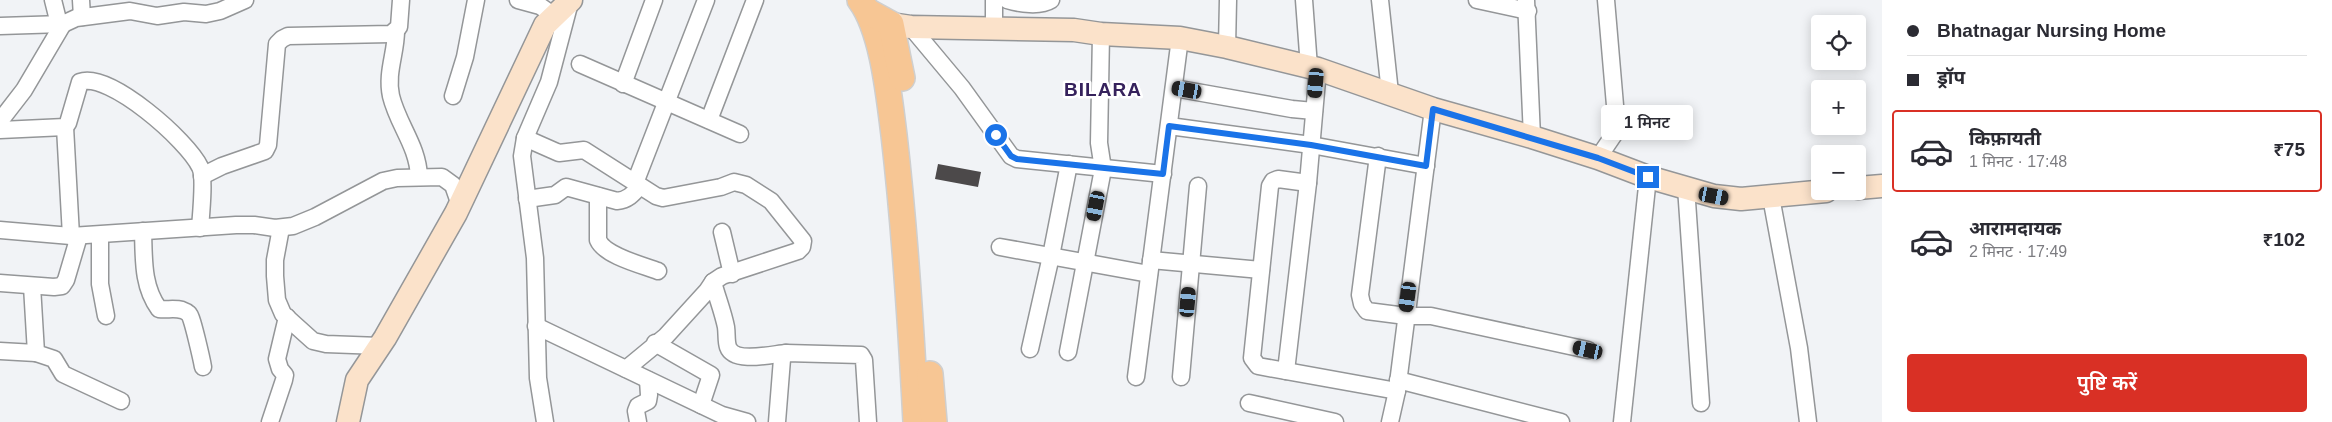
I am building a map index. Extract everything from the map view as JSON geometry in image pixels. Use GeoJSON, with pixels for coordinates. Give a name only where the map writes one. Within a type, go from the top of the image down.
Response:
{"type":"FeatureCollection","features":[{"type":"Feature","properties":{"kind":"main road"},"geometry":{"type":"LineString","coordinates":[[864,6],[901,25],[895,36],[909,126],[934,422]]}},
{"type":"Feature","properties":{"kind":"main road"},"geometry":{"type":"LineString","coordinates":[[864,6],[881,57],[890,99],[900,184],[916,422]]}},
{"type":"Feature","properties":{"kind":"street"},"geometry":{"type":"LineString","coordinates":[[0,122],[24,90],[61,24],[53,0]]}},
{"type":"Feature","properties":{"kind":"street"},"geometry":{"type":"LineString","coordinates":[[81,0],[82,17]]}},
{"type":"Feature","properties":{"kind":"street"},"geometry":{"type":"LineString","coordinates":[[0,26],[61,24],[82,17],[130,11],[147,15],[169,15],[184,12],[206,14],[220,11],[245,0]]}},
{"type":"Feature","properties":{"kind":"street"},"geometry":{"type":"LineString","coordinates":[[202,176],[222,166],[265,151],[268,144],[277,44],[282,39],[288,36],[391,34],[399,27],[401,0]]}},
{"type":"Feature","properties":{"kind":"street"},"geometry":{"type":"LineString","coordinates":[[453,96],[466,57],[476,0]]}},
{"type":"Feature","properties":{"kind":"street"},"geometry":{"type":"LineString","coordinates":[[518,0],[540,6],[564,6]]}},
{"type":"Feature","properties":{"kind":"street"},"geometry":{"type":"LineString","coordinates":[[623,84],[654,0]]}},
{"type":"Feature","properties":{"kind":"street"},"geometry":{"type":"LineString","coordinates":[[527,199],[555,194],[566,187],[598,196],[623,200],[630,197],[637,184],[706,0]]}},
{"type":"Feature","properties":{"kind":"street"},"geometry":{"type":"LineString","coordinates":[[709,120],[755,0]]}},
{"type":"Feature","properties":{"kind":"street"},"geometry":{"type":"LineString","coordinates":[[994,0],[994,28]]}},
{"type":"Feature","properties":{"kind":"street"},"geometry":{"type":"LineString","coordinates":[[1007,0],[1033,4],[1044,4],[1051,0]]}},
{"type":"Feature","properties":{"kind":"street"},"geometry":{"type":"LineString","coordinates":[[1228,0],[1228,47]]}},
{"type":"Feature","properties":{"kind":"street"},"geometry":{"type":"LineString","coordinates":[[1286,372],[1308,183],[1314,111],[1313,68],[1304,0]]}},
{"type":"Feature","properties":{"kind":"street"},"geometry":{"type":"LineString","coordinates":[[1380,0],[1390,93]]}},
{"type":"Feature","properties":{"kind":"street"},"geometry":{"type":"LineString","coordinates":[[1478,0],[1527,6],[1532,137]]}},
{"type":"Feature","properties":{"kind":"street"},"geometry":{"type":"LineString","coordinates":[[1598,158],[1613,136],[1616,118],[1606,0]]}},
{"type":"Feature","properties":{"kind":"street"},"geometry":{"type":"LineString","coordinates":[[545,422],[538,378],[535,258],[522,156],[525,138],[549,82],[564,6]]}},
{"type":"Feature","properties":{"kind":"street"},"geometry":{"type":"LineString","coordinates":[[348,422],[357,380],[380,346],[460,205],[545,25],[564,6]]}},
{"type":"Feature","properties":{"kind":"street"},"geometry":{"type":"LineString","coordinates":[[901,25],[1074,30],[1101,34],[1180,38],[1228,47],[1313,68],[1433,109],[1598,158],[1648,177],[1730,199],[1811,193]]}},
{"type":"Feature","properties":{"kind":"street"},"geometry":{"type":"LineString","coordinates":[[901,25],[962,88],[1011,156],[1017,159],[1163,174]]}},
{"type":"Feature","properties":{"kind":"street"},"geometry":{"type":"LineString","coordinates":[[396,30],[396,43],[390,69],[391,96],[398,117],[419,161],[419,177]]}},
{"type":"Feature","properties":{"kind":"street"},"geometry":{"type":"LineString","coordinates":[[1068,352],[1103,168],[1099,143],[1101,34]]}},
{"type":"Feature","properties":{"kind":"street"},"geometry":{"type":"LineString","coordinates":[[1136,376],[1180,38]]}},
{"type":"Feature","properties":{"kind":"street"},"geometry":{"type":"LineString","coordinates":[[580,64],[740,134]]}},
{"type":"Feature","properties":{"kind":"street"},"geometry":{"type":"LineString","coordinates":[[0,283],[62,286],[66,280],[75,236],[65,128],[80,82],[84,80],[108,87],[130,98],[163,123],[201,167],[200,228]]}},
{"type":"Feature","properties":{"kind":"street"},"geometry":{"type":"LineString","coordinates":[[1174,88],[1292,109],[1314,111]]}},
{"type":"Feature","properties":{"kind":"street"},"geometry":{"type":"LineString","coordinates":[[1390,422],[1398,385],[1433,109]]}},
{"type":"Feature","properties":{"kind":"street"},"geometry":{"type":"LineString","coordinates":[[1169,126],[1311,145],[1426,166]]}},
{"type":"Feature","properties":{"kind":"street"},"geometry":{"type":"LineString","coordinates":[[0,130],[65,128]]}},
{"type":"Feature","properties":{"kind":"street"},"geometry":{"type":"LineString","coordinates":[[525,138],[559,154],[584,150],[649,193],[663,198],[721,187],[734,182],[760,192],[771,201],[803,241],[802,247],[798,251],[713,282],[666,336],[655,343],[626,369]]}},
{"type":"Feature","properties":{"kind":"street"},"geometry":{"type":"LineString","coordinates":[[1378,156],[1360,295],[1362,304],[1367,311],[1406,316],[1431,316],[1588,350]]}},
{"type":"Feature","properties":{"kind":"street"},"geometry":{"type":"LineString","coordinates":[[1030,349],[1069,164]]}},
{"type":"Feature","properties":{"kind":"street"},"geometry":{"type":"LineString","coordinates":[[0,230],[75,236],[254,225],[281,228],[315,218],[383,181],[419,177],[442,177],[449,180],[453,184],[460,205]]}},
{"type":"Feature","properties":{"kind":"street"},"geometry":{"type":"LineString","coordinates":[[1622,422],[1648,177]]}},
{"type":"Feature","properties":{"kind":"street"},"geometry":{"type":"LineString","coordinates":[[1308,183],[1278,180],[1273,181],[1270,186],[1252,358],[1258,366],[1286,372],[1398,385],[1562,422]]}},
{"type":"Feature","properties":{"kind":"street"},"geometry":{"type":"LineString","coordinates":[[1181,377],[1198,186]]}},
{"type":"Feature","properties":{"kind":"street"},"geometry":{"type":"LineString","coordinates":[[1866,187],[1882,186]]}},
{"type":"Feature","properties":{"kind":"street"},"geometry":{"type":"LineString","coordinates":[[1686,187],[1701,403]]}},
{"type":"Feature","properties":{"kind":"street"},"geometry":{"type":"LineString","coordinates":[[598,196],[598,240],[600,246],[624,258],[658,271]]}},
{"type":"Feature","properties":{"kind":"street"},"geometry":{"type":"LineString","coordinates":[[1771,197],[1799,348],[1808,422]]}},
{"type":"Feature","properties":{"kind":"street"},"geometry":{"type":"LineString","coordinates":[[281,228],[274,260],[274,276],[277,300],[283,314],[313,341],[326,344],[380,346]]}},
{"type":"Feature","properties":{"kind":"street"},"geometry":{"type":"LineString","coordinates":[[143,232],[144,275],[154,303],[159,309],[182,310],[189,314],[194,323],[195,337],[202,356],[202,367]]}},
{"type":"Feature","properties":{"kind":"street"},"geometry":{"type":"LineString","coordinates":[[722,232],[732,274]]}},
{"type":"Feature","properties":{"kind":"street"},"geometry":{"type":"LineString","coordinates":[[100,235],[100,284],[106,316]]}},
{"type":"Feature","properties":{"kind":"street"},"geometry":{"type":"LineString","coordinates":[[1000,247],[1085,262],[1150,267],[1191,265],[1261,270]]}},
{"type":"Feature","properties":{"kind":"street"},"geometry":{"type":"LineString","coordinates":[[713,282],[726,328],[728,348],[743,357],[786,353],[861,355],[864,360],[868,422]]}},
{"type":"Feature","properties":{"kind":"street"},"geometry":{"type":"LineString","coordinates":[[32,286],[36,353]]}},
{"type":"Feature","properties":{"kind":"street"},"geometry":{"type":"LineString","coordinates":[[270,422],[285,375],[278,364],[278,359],[287,317]]}},
{"type":"Feature","properties":{"kind":"street"},"geometry":{"type":"LineString","coordinates":[[536,326],[722,415],[747,422]]}},
{"type":"Feature","properties":{"kind":"street"},"geometry":{"type":"LineString","coordinates":[[655,343],[712,375],[701,405]]}},
{"type":"Feature","properties":{"kind":"street"},"geometry":{"type":"LineString","coordinates":[[0,351],[36,353],[54,359],[63,374],[121,401]]}},
{"type":"Feature","properties":{"kind":"street"},"geometry":{"type":"LineString","coordinates":[[777,422],[782,359],[786,353]]}},
{"type":"Feature","properties":{"kind":"street"},"geometry":{"type":"LineString","coordinates":[[638,422],[636,411],[638,406],[648,401],[648,380]]}},
{"type":"Feature","properties":{"kind":"street"},"geometry":{"type":"LineString","coordinates":[[1249,403],[1305,419],[1335,422]]}},
{"type":"Feature","properties":{"kind":"building"},"geometry":{"type":"Polygon","coordinates":[[[938,164],[981,172],[978,187],[935,179],[938,164]]]}},
{"type":"Feature","properties":{"kind":"district","name":"BILARA"},"geometry":{"type":"Point","coordinates":[1103,89]}},
{"type":"Feature","properties":{"kind":"route"},"geometry":{"type":"LineString","coordinates":[[996,135],[1011,156],[1017,159],[1163,174],[1169,126],[1311,145],[1426,166],[1433,109],[1532,137],[1598,158],[1648,177]]}}]}
